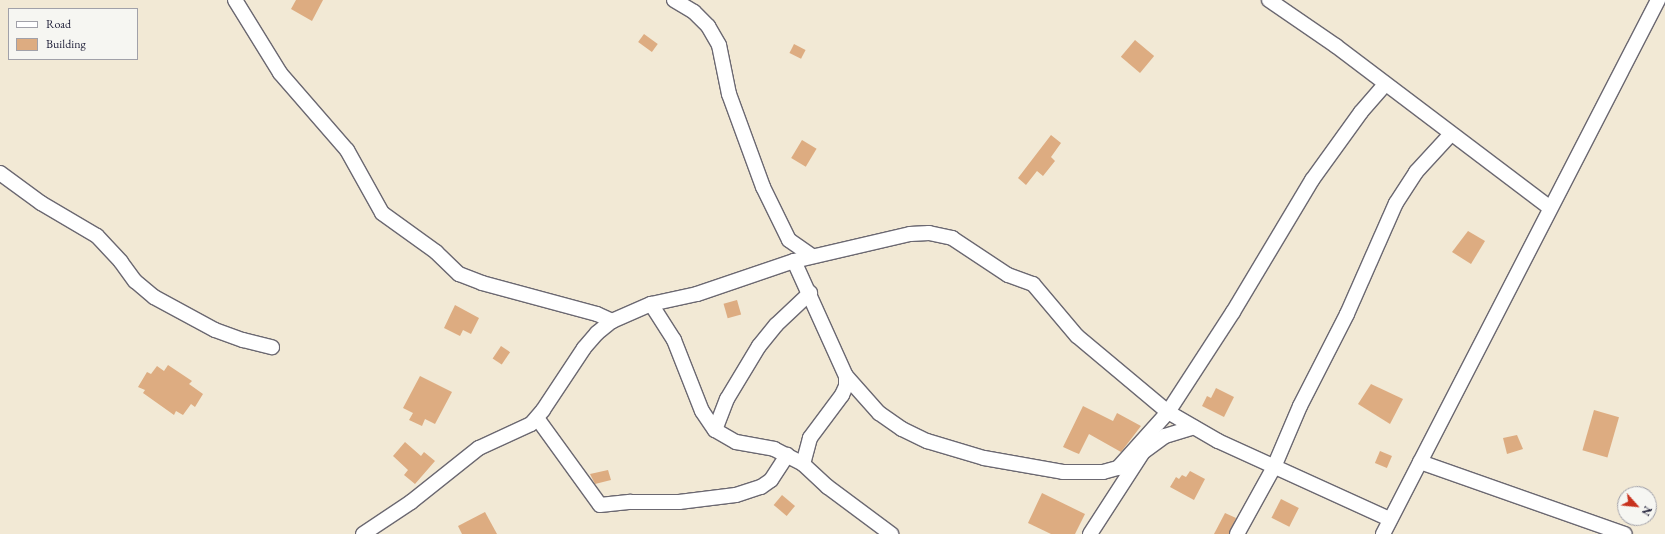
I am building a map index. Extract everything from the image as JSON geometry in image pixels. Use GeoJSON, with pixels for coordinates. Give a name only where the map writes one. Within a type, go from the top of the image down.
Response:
{"type":"FeatureCollection","features":[{"type":"Feature","properties":{"kind":"street"},"geometry":{"type":"LineString","coordinates":[[235,0],[280,73],[347,150],[375,203],[387,217],[436,252],[459,274],[482,283],[597,314],[612,321]]}},
{"type":"Feature","properties":{"kind":"street"},"geometry":{"type":"LineString","coordinates":[[674,0],[694,12],[708,26],[719,45],[729,94],[763,187],[789,240],[812,256]]}},
{"type":"Feature","properties":{"kind":"street"},"geometry":{"type":"LineString","coordinates":[[1269,0],[1310,27],[1550,208]]}},
{"type":"Feature","properties":{"kind":"street"},"geometry":{"type":"LineString","coordinates":[[1383,534],[1389,519],[1420,462],[1658,0]]}},
{"type":"Feature","properties":{"kind":"street"},"geometry":{"type":"LineString","coordinates":[[794,261],[810,293],[846,376],[879,413],[902,429],[927,441],[984,458],[1063,472],[1103,472],[1118,468],[1168,412],[1234,312],[1312,180],[1356,118],[1385,84]]}},
{"type":"Feature","properties":{"kind":"street"},"geometry":{"type":"LineString","coordinates":[[1237,534],[1274,467],[1300,406],[1347,314],[1396,203],[1416,172],[1451,134]]}},
{"type":"Feature","properties":{"kind":"street"},"geometry":{"type":"LineString","coordinates":[[0,173],[41,203],[97,236],[121,262],[135,282],[154,297],[215,330],[243,340],[272,347]]}},
{"type":"Feature","properties":{"kind":"street"},"geometry":{"type":"LineString","coordinates":[[363,534],[411,502],[479,448],[494,439],[524,428],[537,418],[584,348],[596,333],[612,321],[651,304],[697,294],[812,256],[910,234],[929,233],[952,238],[1008,275],[1036,287],[1057,315],[1077,336],[1168,412],[1194,427],[1274,467],[1389,519]]}},
{"type":"Feature","properties":{"kind":"street"},"geometry":{"type":"LineString","coordinates":[[715,430],[727,400],[759,346],[776,325],[810,293]]}},
{"type":"Feature","properties":{"kind":"street"},"geometry":{"type":"LineString","coordinates":[[651,304],[674,340],[702,411],[715,430],[736,442],[774,449],[788,455],[803,464],[828,487],[891,534]]}},
{"type":"Feature","properties":{"kind":"street"},"geometry":{"type":"LineString","coordinates":[[803,464],[810,438],[842,395],[846,386],[846,376]]}},
{"type":"Feature","properties":{"kind":"street"},"geometry":{"type":"LineString","coordinates":[[537,418],[600,505],[631,502],[679,502],[736,495],[761,487],[771,480],[788,455]]}},
{"type":"Feature","properties":{"kind":"street"},"geometry":{"type":"LineString","coordinates":[[1090,534],[1143,452],[1165,436],[1194,427]]}},
{"type":"Feature","properties":{"kind":"street"},"geometry":{"type":"LineString","coordinates":[[1420,462],[1625,534]]}},
{"type":"Feature","properties":{"kind":"building"},"geometry":{"type":"Polygon","coordinates":[[[296,0],[323,0],[312,21],[291,9],[296,0]]]}},
{"type":"Feature","properties":{"kind":"building"},"geometry":{"type":"Polygon","coordinates":[[[644,34],[658,44],[652,52],[638,42],[644,34]]]}},
{"type":"Feature","properties":{"kind":"building"},"geometry":{"type":"Polygon","coordinates":[[[1135,40],[1154,56],[1140,73],[1121,57],[1135,40]]]}},
{"type":"Feature","properties":{"kind":"building"},"geometry":{"type":"Polygon","coordinates":[[[794,44],[806,50],[801,59],[789,53],[794,44]]]}},
{"type":"Feature","properties":{"kind":"building"},"geometry":{"type":"Polygon","coordinates":[[[1051,135],[1061,143],[1051,157],[1055,161],[1043,176],[1037,171],[1026,185],[1018,178],[1051,135]]]}},
{"type":"Feature","properties":{"kind":"building"},"geometry":{"type":"Polygon","coordinates":[[[802,140],[817,149],[806,167],[791,158],[802,140]]]}},
{"type":"Feature","properties":{"kind":"building"},"geometry":{"type":"Polygon","coordinates":[[[1468,231],[1485,241],[1471,264],[1452,252],[1468,231]]]}},
{"type":"Feature","properties":{"kind":"building"},"geometry":{"type":"Polygon","coordinates":[[[737,300],[741,314],[728,318],[724,304],[737,300]]]}},
{"type":"Feature","properties":{"kind":"building"},"geometry":{"type":"Polygon","coordinates":[[[455,305],[479,318],[471,334],[463,330],[460,336],[444,328],[455,305]]]}},
{"type":"Feature","properties":{"kind":"building"},"geometry":{"type":"Polygon","coordinates":[[[501,346],[510,352],[502,365],[493,358],[501,346]]]}},
{"type":"Feature","properties":{"kind":"building"},"geometry":{"type":"Polygon","coordinates":[[[168,365],[192,381],[189,384],[203,394],[195,407],[191,404],[183,415],[176,411],[174,415],[143,393],[145,390],[138,387],[147,372],[151,374],[157,366],[164,371],[168,365]]]}},
{"type":"Feature","properties":{"kind":"building"},"geometry":{"type":"Polygon","coordinates":[[[420,376],[452,392],[435,424],[425,419],[422,426],[409,420],[413,413],[403,408],[420,376]]]}},
{"type":"Feature","properties":{"kind":"building"},"geometry":{"type":"Polygon","coordinates":[[[1371,384],[1403,399],[1390,424],[1358,404],[1371,384]]]}},
{"type":"Feature","properties":{"kind":"building"},"geometry":{"type":"Polygon","coordinates":[[[1216,388],[1234,397],[1224,417],[1202,406],[1207,396],[1211,398],[1216,388]]]}},
{"type":"Feature","properties":{"kind":"building"},"geometry":{"type":"Polygon","coordinates":[[[1083,406],[1113,421],[1117,413],[1141,426],[1121,452],[1089,434],[1079,454],[1063,447],[1083,406]]]}},
{"type":"Feature","properties":{"kind":"building"},"geometry":{"type":"Polygon","coordinates":[[[1594,410],[1619,417],[1607,458],[1582,450],[1594,410]]]}},
{"type":"Feature","properties":{"kind":"building"},"geometry":{"type":"Polygon","coordinates":[[[1517,435],[1523,449],[1507,454],[1503,438],[1517,435]]]}},
{"type":"Feature","properties":{"kind":"building"},"geometry":{"type":"Polygon","coordinates":[[[405,442],[421,456],[424,452],[435,461],[415,484],[404,475],[408,470],[393,456],[405,442]]]}},
{"type":"Feature","properties":{"kind":"building"},"geometry":{"type":"Polygon","coordinates":[[[1380,451],[1392,456],[1387,468],[1375,463],[1380,451]]]}},
{"type":"Feature","properties":{"kind":"building"},"geometry":{"type":"Polygon","coordinates":[[[608,470],[611,480],[595,484],[590,474],[608,470]]]}},
{"type":"Feature","properties":{"kind":"building"},"geometry":{"type":"Polygon","coordinates":[[[1190,471],[1205,479],[1194,500],[1170,487],[1176,477],[1179,479],[1182,475],[1186,477],[1190,471]]]}},
{"type":"Feature","properties":{"kind":"building"},"geometry":{"type":"Polygon","coordinates":[[[1042,493],[1085,514],[1075,534],[1051,534],[1028,523],[1042,493]]]}},
{"type":"Feature","properties":{"kind":"building"},"geometry":{"type":"Polygon","coordinates":[[[782,495],[795,506],[787,516],[774,505],[782,495]]]}},
{"type":"Feature","properties":{"kind":"building"},"geometry":{"type":"Polygon","coordinates":[[[1281,499],[1299,508],[1289,527],[1271,518],[1281,499]]]}},
{"type":"Feature","properties":{"kind":"building"},"geometry":{"type":"Polygon","coordinates":[[[485,512],[497,534],[462,534],[458,526],[485,512]]]}},
{"type":"Feature","properties":{"kind":"building"},"geometry":{"type":"Polygon","coordinates":[[[1225,513],[1236,518],[1229,534],[1214,534],[1225,513]]]}}]}
